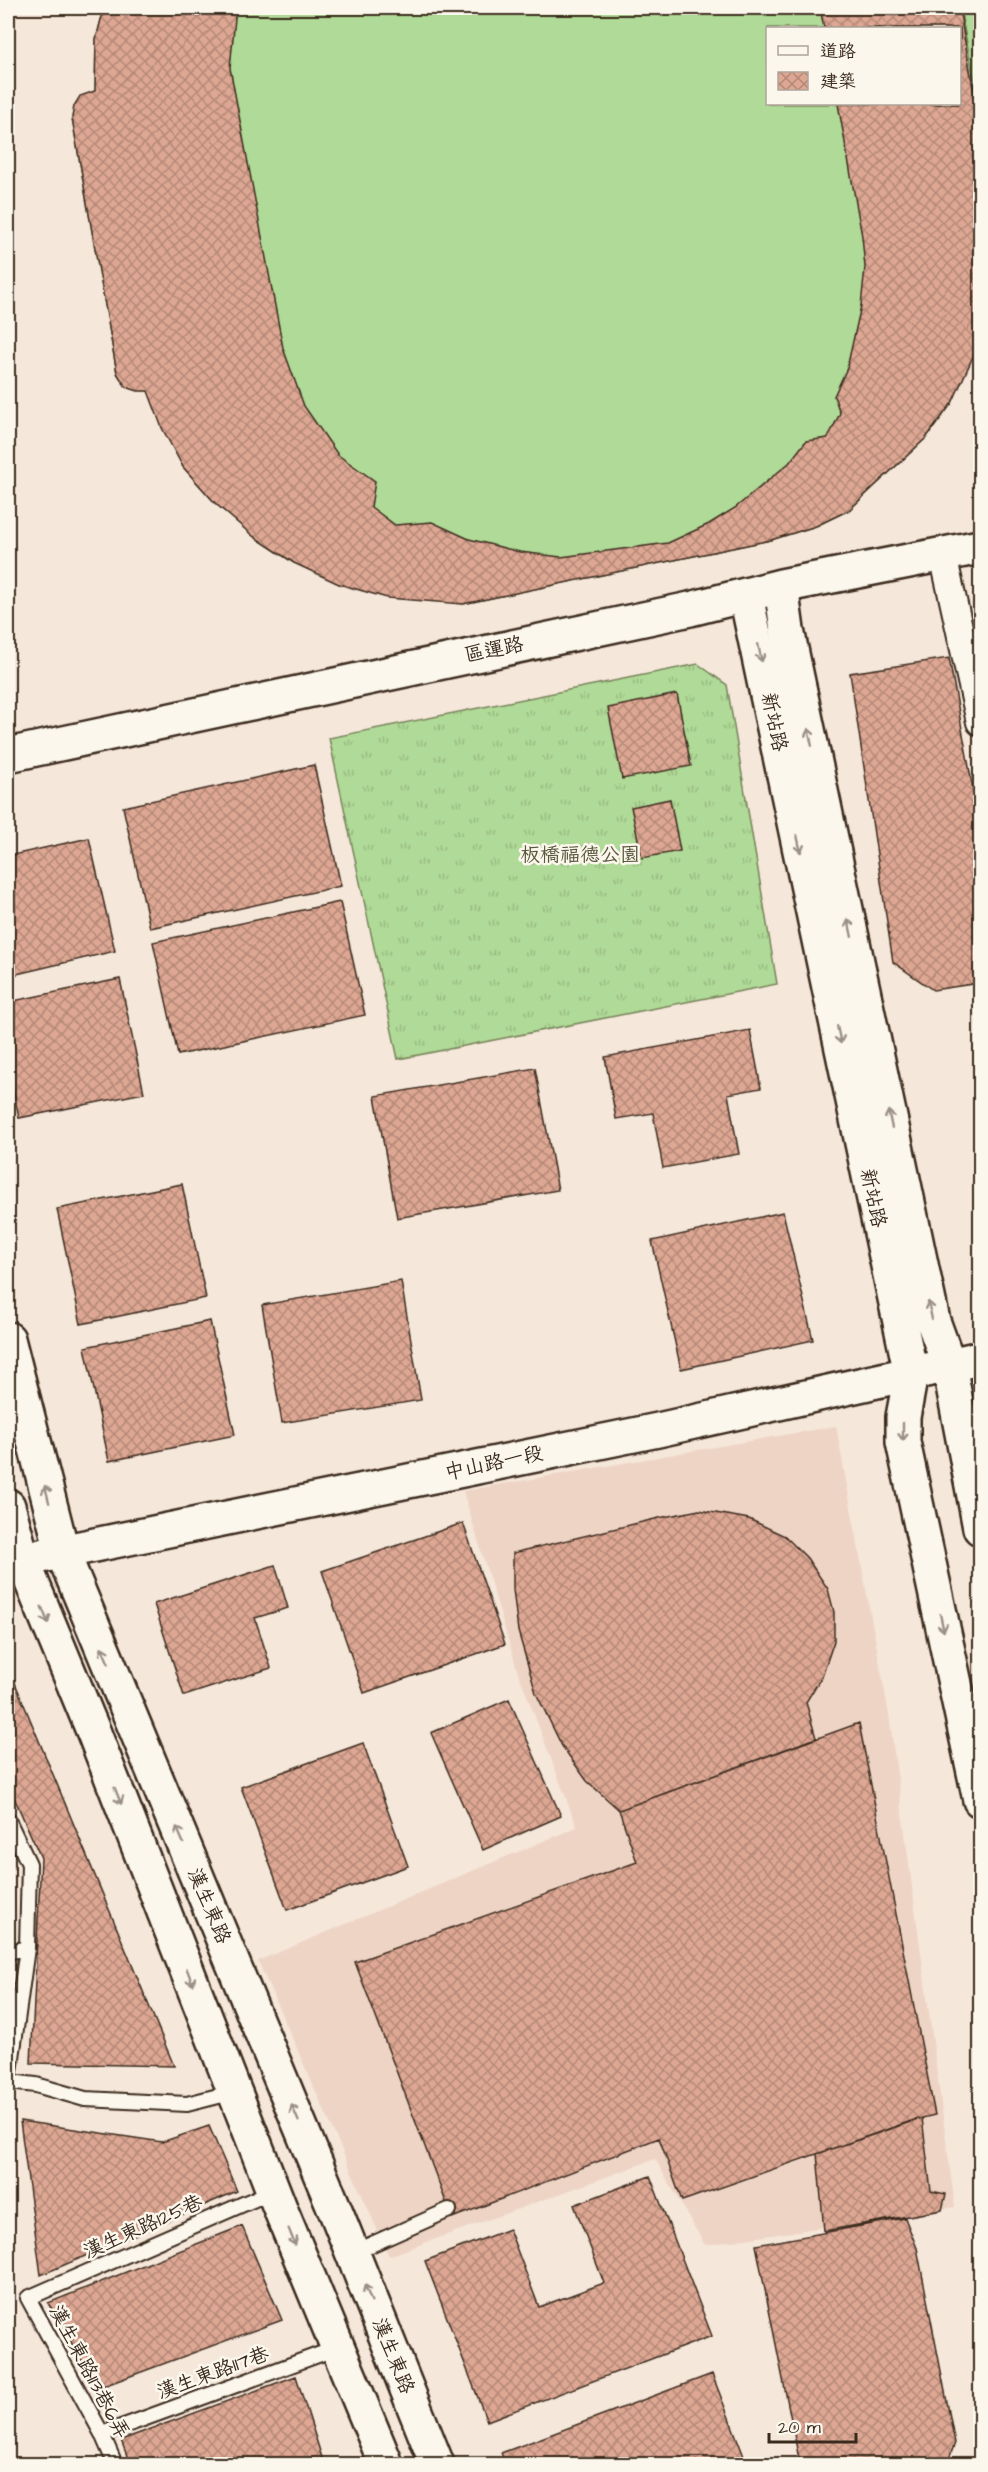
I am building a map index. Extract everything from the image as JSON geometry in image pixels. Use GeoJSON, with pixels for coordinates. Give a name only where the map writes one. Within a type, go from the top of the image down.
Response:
{"type":"FeatureCollection","features":[{"type":"Feature","properties":{"kind":"street","name":"區運路"},"geometry":{"type":"LineString","coordinates":[[8,755],[746,597],[781,586],[981,547]]}},
{"type":"Feature","properties":{"kind":"street"},"geometry":{"type":"LineString","coordinates":[[943,555],[981,722]]}},
{"type":"Feature","properties":{"kind":"street","name":"新站路"},"geometry":{"type":"LineString","coordinates":[[781,586],[787,630],[933,1321],[949,1365],[981,1528]]}},
{"type":"Feature","properties":{"kind":"street","name":"新站路"},"geometry":{"type":"LineString","coordinates":[[746,597],[911,1374],[903,1417],[903,1442],[981,1800]]}},
{"type":"Feature","properties":{"kind":"street","name":"漢生東路"},"geometry":{"type":"LineString","coordinates":[[8,1339],[62,1551],[437,2464]]}},
{"type":"Feature","properties":{"kind":"street","name":"中山路一段"},"geometry":{"type":"LineString","coordinates":[[15,1562],[658,1430],[981,1358]]}},
{"type":"Feature","properties":{"kind":"street"},"geometry":{"type":"LineString","coordinates":[[8,1506],[15,1562],[98,1744],[273,2191],[386,2464]]}},
{"type":"Feature","properties":{"kind":"lane"},"geometry":{"type":"LineString","coordinates":[[8,1820],[29,1864],[27,1948],[8,2084],[36,2085],[85,2099],[187,2104],[235,2092]]}},
{"type":"Feature","properties":{"kind":"lane"},"geometry":{"type":"LineString","coordinates":[[8,1952],[27,1948]]}},
{"type":"Feature","properties":{"kind":"lane","name":"漢生東路125巷"},"geometry":{"type":"LineString","coordinates":[[28,2298],[273,2191]]}},
{"type":"Feature","properties":{"kind":"lane"},"geometry":{"type":"LineString","coordinates":[[352,2253],[449,2210]]}},
{"type":"Feature","properties":{"kind":"lane","name":"漢生東路113巷6弄"},"geometry":{"type":"LineString","coordinates":[[28,2298],[102,2434],[115,2464]]}},
{"type":"Feature","properties":{"kind":"lane","name":"漢生東路117巷"},"geometry":{"type":"LineString","coordinates":[[102,2434],[337,2348]]}},
{"type":"Feature","properties":{"kind":"shaded area"},"geometry":{"type":"Polygon","coordinates":[[[836,1426],[889,1715],[955,2207],[705,2245],[655,2159],[389,2256],[258,1961],[577,1827],[517,1669],[463,1491],[836,1426]]]}},
{"type":"Feature","properties":{"kind":"green space"},"geometry":{"type":"Polygon","coordinates":[[[104,8],[959,8],[980,126],[980,336],[952,403],[926,438],[849,510],[816,526],[771,540],[463,604],[294,563],[253,536],[216,504],[183,467],[149,391],[130,387],[117,373],[72,118],[78,100],[95,91],[96,39],[104,8]]]}},
{"type":"Feature","properties":{"kind":"green space"},"geometry":{"type":"Polygon","coordinates":[[[960,8],[980,8],[980,109],[960,8]]]}},
{"type":"Feature","properties":{"kind":"green space","name":"板橋福德公園"},"geometry":{"type":"Polygon","coordinates":[[[698,664],[727,685],[777,984],[398,1059],[329,738],[698,664]]]}},
{"type":"Feature","properties":{"kind":"building"},"geometry":{"type":"Polygon","coordinates":[[[104,8],[236,8],[230,68],[283,348],[304,406],[338,455],[375,481],[371,507],[395,525],[432,522],[469,539],[520,552],[561,557],[668,543],[709,524],[735,508],[789,463],[806,441],[828,438],[840,413],[834,396],[847,368],[861,306],[865,267],[862,236],[838,105],[961,105],[961,27],[824,27],[820,8],[959,8],[980,126],[980,336],[976,350],[952,403],[926,438],[849,510],[816,526],[771,540],[463,604],[387,598],[339,584],[294,563],[253,536],[216,504],[183,467],[162,428],[148,391],[126,387],[117,373],[72,118],[74,106],[80,96],[95,91],[96,39],[104,8]]]}},
{"type":"Feature","properties":{"kind":"building"},"geometry":{"type":"Polygon","coordinates":[[[975,620],[980,620],[980,652],[975,620]]]}},
{"type":"Feature","properties":{"kind":"building"},"geometry":{"type":"Polygon","coordinates":[[[949,658],[980,827],[980,981],[933,990],[893,962],[850,673],[949,658]]]}},
{"type":"Feature","properties":{"kind":"building"},"geometry":{"type":"Polygon","coordinates":[[[677,694],[691,766],[622,779],[608,708],[677,694]]]}},
{"type":"Feature","properties":{"kind":"building"},"geometry":{"type":"Polygon","coordinates":[[[314,765],[341,886],[150,928],[123,807],[314,765]]]}},
{"type":"Feature","properties":{"kind":"building"},"geometry":{"type":"Polygon","coordinates":[[[670,799],[680,851],[642,858],[631,807],[670,799]]]}},
{"type":"Feature","properties":{"kind":"building"},"geometry":{"type":"Polygon","coordinates":[[[89,838],[115,951],[8,976],[8,856],[89,838]]]}},
{"type":"Feature","properties":{"kind":"building"},"geometry":{"type":"Polygon","coordinates":[[[340,902],[365,1015],[178,1055],[153,942],[340,902]]]}},
{"type":"Feature","properties":{"kind":"building"},"geometry":{"type":"Polygon","coordinates":[[[120,979],[144,1093],[19,1118],[8,1065],[8,1002],[120,979]]]}},
{"type":"Feature","properties":{"kind":"building"},"geometry":{"type":"Polygon","coordinates":[[[750,1030],[761,1088],[728,1094],[739,1154],[663,1168],[653,1113],[616,1119],[605,1057],[750,1030]]]}},
{"type":"Feature","properties":{"kind":"building"},"geometry":{"type":"Polygon","coordinates":[[[535,1068],[558,1190],[397,1218],[375,1096],[535,1068]]]}},
{"type":"Feature","properties":{"kind":"building"},"geometry":{"type":"Polygon","coordinates":[[[182,1184],[206,1298],[81,1324],[57,1209],[182,1184]]]}},
{"type":"Feature","properties":{"kind":"building"},"geometry":{"type":"Polygon","coordinates":[[[783,1212],[813,1340],[681,1369],[652,1241],[783,1212]]]}},
{"type":"Feature","properties":{"kind":"building"},"geometry":{"type":"Polygon","coordinates":[[[401,1281],[421,1400],[282,1423],[262,1305],[401,1281]]]}},
{"type":"Feature","properties":{"kind":"building"},"geometry":{"type":"Polygon","coordinates":[[[210,1321],[235,1435],[109,1461],[85,1347],[210,1321]]]}},
{"type":"Feature","properties":{"kind":"building"},"geometry":{"type":"Polygon","coordinates":[[[699,1510],[749,1519],[785,1536],[807,1558],[828,1589],[834,1612],[834,1641],[822,1676],[806,1702],[816,1738],[619,1810],[587,1781],[562,1746],[536,1693],[518,1631],[513,1589],[513,1553],[699,1510]]]}},
{"type":"Feature","properties":{"kind":"building"},"geometry":{"type":"Polygon","coordinates":[[[463,1523],[505,1644],[364,1693],[322,1571],[463,1523]]]}},
{"type":"Feature","properties":{"kind":"building"},"geometry":{"type":"Polygon","coordinates":[[[275,1565],[288,1608],[255,1618],[271,1668],[184,1696],[154,1604],[275,1565]]]}},
{"type":"Feature","properties":{"kind":"building"},"geometry":{"type":"Polygon","coordinates":[[[8,1666],[174,2066],[31,2063],[41,1858],[8,1784],[8,1666]]]}},
{"type":"Feature","properties":{"kind":"building"},"geometry":{"type":"Polygon","coordinates":[[[509,1699],[561,1816],[483,1850],[431,1733],[509,1699]]]}},
{"type":"Feature","properties":{"kind":"building"},"geometry":{"type":"Polygon","coordinates":[[[859,1723],[935,2115],[914,2120],[682,2201],[659,2138],[452,2218],[355,1962],[637,1862],[619,1810],[859,1723]]]}},
{"type":"Feature","properties":{"kind":"building"},"geometry":{"type":"Polygon","coordinates":[[[363,1743],[408,1866],[287,1910],[241,1787],[363,1743]]]}},
{"type":"Feature","properties":{"kind":"building"},"geometry":{"type":"Polygon","coordinates":[[[922,2118],[931,2191],[946,2194],[942,2210],[824,2231],[817,2154],[922,2118]]]}},
{"type":"Feature","properties":{"kind":"building"},"geometry":{"type":"Polygon","coordinates":[[[20,2121],[162,2142],[209,2126],[237,2191],[41,2275],[20,2121]]]}},
{"type":"Feature","properties":{"kind":"building"},"geometry":{"type":"Polygon","coordinates":[[[650,2176],[712,2336],[487,2421],[425,2261],[509,2229],[539,2307],[604,2283],[574,2205],[650,2176]]]}},
{"type":"Feature","properties":{"kind":"building"},"geometry":{"type":"Polygon","coordinates":[[[905,2218],[917,2248],[955,2443],[947,2464],[800,2464],[756,2245],[905,2218]]]}},
{"type":"Feature","properties":{"kind":"building"},"geometry":{"type":"Polygon","coordinates":[[[242,2226],[282,2320],[98,2388],[48,2303],[242,2226]]]}},
{"type":"Feature","properties":{"kind":"building"},"geometry":{"type":"Polygon","coordinates":[[[712,2374],[747,2464],[506,2464],[501,2453],[712,2374]]]}},
{"type":"Feature","properties":{"kind":"building"},"geometry":{"type":"Polygon","coordinates":[[[296,2376],[324,2464],[130,2464],[121,2440],[296,2376]]]}}]}
